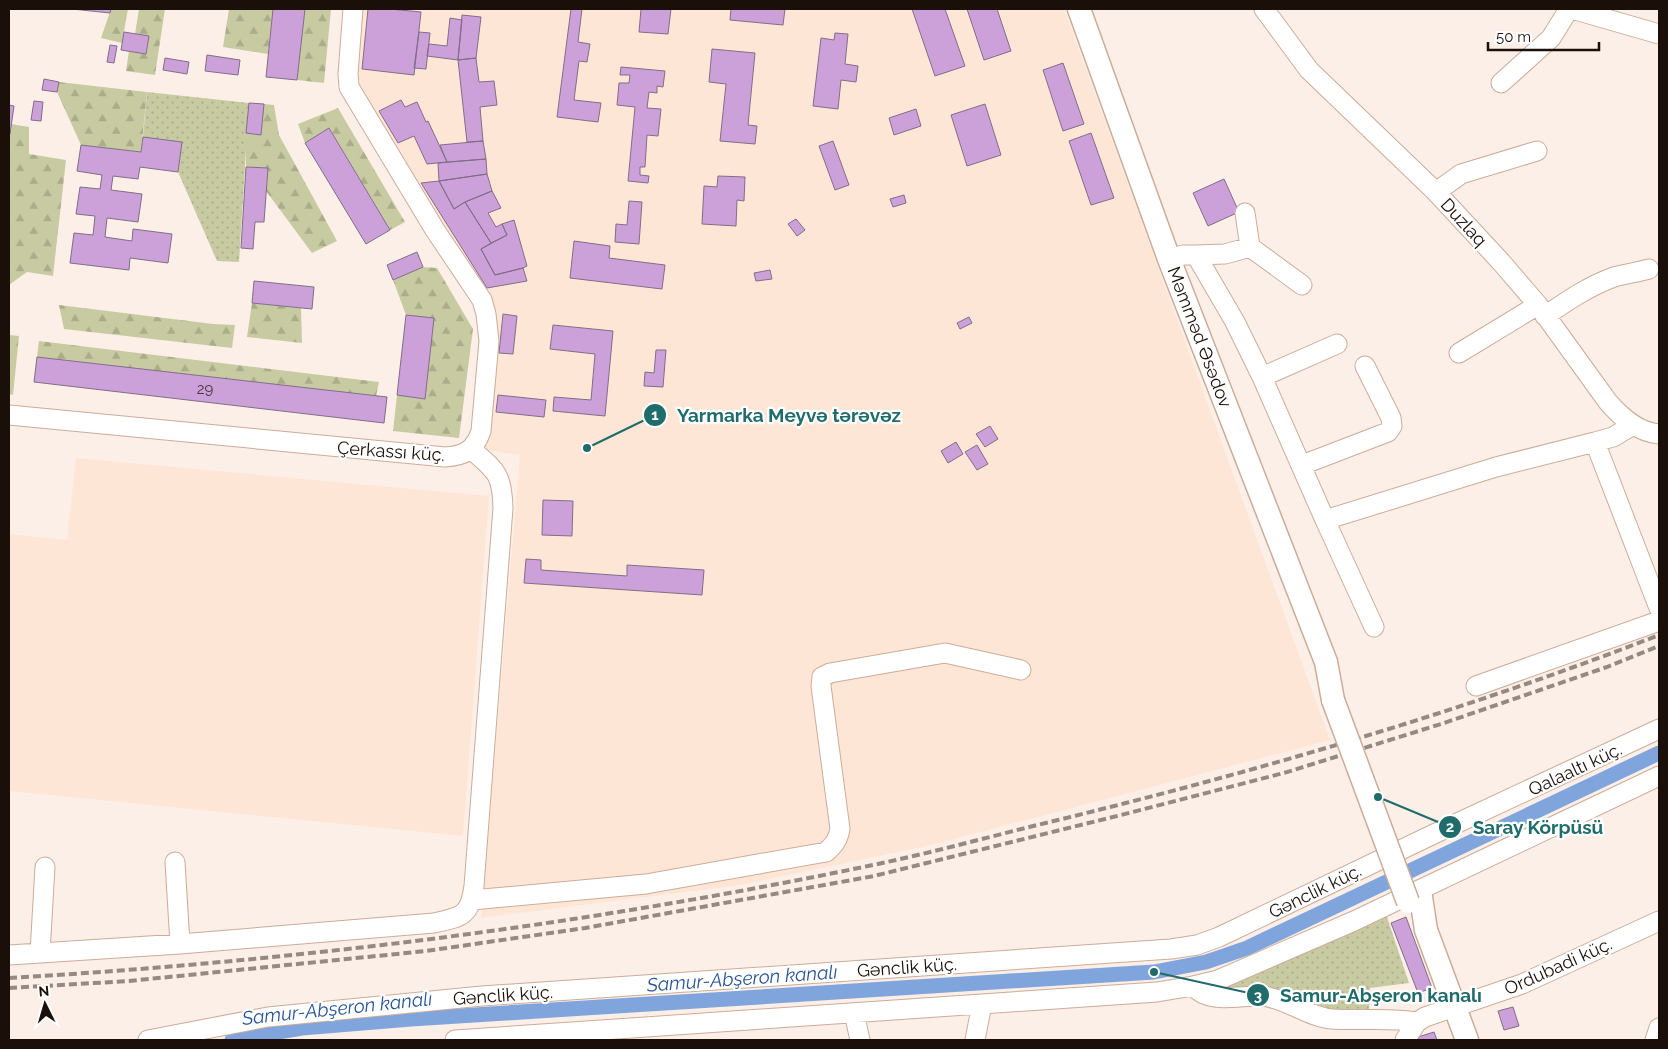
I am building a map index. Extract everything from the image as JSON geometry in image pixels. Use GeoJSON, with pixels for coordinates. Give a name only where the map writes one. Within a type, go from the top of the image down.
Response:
{"type":"FeatureCollection","features":[{"type":"Feature","properties":{"kind":"main road","name":"Məmməd Əsədov"},"geometry":{"type":"LineString","coordinates":[[1079,9],[1169,259],[1340,698],[1467,1040]]}},
{"type":"Feature","properties":{"kind":"street","name":"Çerkassı küç."},"geometry":{"type":"LineString","coordinates":[[9,416],[438,456],[460,455],[476,444],[481,431],[489,341],[486,314],[482,300],[435,230],[349,87],[348,74],[353,9]]}},
{"type":"Feature","properties":{"kind":"street","name":"Duzlaq"},"geometry":{"type":"LineString","coordinates":[[1264,9],[1309,70],[1436,192],[1501,262],[1542,310],[1608,402],[1621,417],[1632,425],[1650,433],[1659,434]]}},
{"type":"Feature","properties":{"kind":"street"},"geometry":{"type":"LineString","coordinates":[[1501,83],[1551,38],[1571,9],[1659,34]]}},
{"type":"Feature","properties":{"kind":"street"},"geometry":{"type":"LineString","coordinates":[[1436,192],[1461,174],[1537,151]]}},
{"type":"Feature","properties":{"kind":"street"},"geometry":{"type":"LineString","coordinates":[[1245,213],[1250,247],[1302,285]]}},
{"type":"Feature","properties":{"kind":"street"},"geometry":{"type":"LineString","coordinates":[[1169,259],[1183,255],[1225,254],[1250,247]]}},
{"type":"Feature","properties":{"kind":"street"},"geometry":{"type":"LineString","coordinates":[[1196,255],[1235,322],[1262,377],[1374,627]]}},
{"type":"Feature","properties":{"kind":"street"},"geometry":{"type":"LineString","coordinates":[[1459,353],[1542,310],[1601,283],[1615,277],[1649,269]]}},
{"type":"Feature","properties":{"kind":"street"},"geometry":{"type":"LineString","coordinates":[[1262,377],[1337,344]]}},
{"type":"Feature","properties":{"kind":"street"},"geometry":{"type":"LineString","coordinates":[[1302,465],[1388,432],[1392,426],[1391,418],[1365,366]]}},
{"type":"Feature","properties":{"kind":"street"},"geometry":{"type":"LineString","coordinates":[[1325,520],[1496,467],[1613,437],[1632,425]]}},
{"type":"Feature","properties":{"kind":"street"},"geometry":{"type":"LineString","coordinates":[[1595,442],[1659,608]]}},
{"type":"Feature","properties":{"kind":"street"},"geometry":{"type":"LineString","coordinates":[[9,955],[180,944],[434,923],[454,919],[466,912],[472,900],[503,508],[502,489],[498,475],[495,470],[471,449]]}},
{"type":"Feature","properties":{"kind":"street"},"geometry":{"type":"LineString","coordinates":[[1476,686],[1659,621]]}},
{"type":"Feature","properties":{"kind":"street"},"geometry":{"type":"LineString","coordinates":[[472,900],[646,884],[826,852],[839,838],[840,830],[821,686],[822,677],[830,673],[945,654],[1021,670]]}},
{"type":"Feature","properties":{"kind":"street","name":"Qalaaltı küç."},"geometry":{"type":"LineString","coordinates":[[1436,833],[1659,729]]}},
{"type":"Feature","properties":{"kind":"street"},"geometry":{"type":"LineString","coordinates":[[455,1040],[1157,992],[1193,986],[1218,980],[1354,921],[1659,776]]}},
{"type":"Feature","properties":{"kind":"street","name":"Gənclik küç."},"geometry":{"type":"LineString","coordinates":[[148,1040],[268,1017],[482,996],[1171,949],[1197,945],[1219,937],[1436,833]]}},
{"type":"Feature","properties":{"kind":"street"},"geometry":{"type":"LineString","coordinates":[[175,862],[180,944]]}},
{"type":"Feature","properties":{"kind":"street"},"geometry":{"type":"LineString","coordinates":[[40,953],[44,867]]}},
{"type":"Feature","properties":{"kind":"street","name":"Ordubadi küç."},"geometry":{"type":"LineString","coordinates":[[1417,1022],[1522,984],[1659,921]]}},
{"type":"Feature","properties":{"kind":"street"},"geometry":{"type":"LineString","coordinates":[[1193,986],[1199,993],[1209,997],[1263,996],[1283,1001],[1330,1019],[1401,1019],[1417,1022],[1405,1040]]}},
{"type":"Feature","properties":{"kind":"street"},"geometry":{"type":"LineString","coordinates":[[975,1040],[982,1004]]}},
{"type":"Feature","properties":{"kind":"street"},"geometry":{"type":"LineString","coordinates":[[854,1013],[860,1040]]}},
{"type":"Feature","properties":{"kind":"street"},"geometry":{"type":"LineString","coordinates":[[1655,1040],[1659,1028]]}},
{"type":"Feature","properties":{"kind":"shaded area"},"geometry":{"type":"Polygon","coordinates":[[[361,9],[1064,9],[1330,740],[931,845],[740,885],[481,918],[520,455],[485,450],[495,312],[355,79],[361,9]]]}},
{"type":"Feature","properties":{"kind":"shaded area"},"geometry":{"type":"Polygon","coordinates":[[[76,458],[489,496],[463,836],[9,791],[9,534],[67,540],[76,458]]]}},
{"type":"Feature","properties":{"kind":"green space"},"geometry":{"type":"Polygon","coordinates":[[[111,9],[128,9],[122,43],[101,38],[111,9]]]}},
{"type":"Feature","properties":{"kind":"green space"},"geometry":{"type":"Polygon","coordinates":[[[139,9],[165,9],[155,75],[126,71],[129,51],[146,54],[149,36],[135,34],[139,9]]]}},
{"type":"Feature","properties":{"kind":"green space"},"geometry":{"type":"Polygon","coordinates":[[[229,9],[273,9],[268,54],[223,47],[229,9]]]}},
{"type":"Feature","properties":{"kind":"green space"},"geometry":{"type":"Polygon","coordinates":[[[305,9],[331,9],[324,83],[297,80],[305,9]]]}},
{"type":"Feature","properties":{"kind":"green space"},"geometry":{"type":"Polygon","coordinates":[[[59,82],[147,92],[141,152],[81,145],[57,92],[59,82]]]}},
{"type":"Feature","properties":{"kind":"green space"},"geometry":{"type":"Polygon","coordinates":[[[147,92],[249,103],[239,262],[217,261],[178,172],[181,142],[143,137],[147,92]]]}},
{"type":"Feature","properties":{"kind":"green space"},"geometry":{"type":"Polygon","coordinates":[[[264,104],[274,105],[279,135],[337,241],[312,253],[266,191],[267,168],[246,167],[246,133],[261,134],[264,104]]]}},
{"type":"Feature","properties":{"kind":"green space"},"geometry":{"type":"Polygon","coordinates":[[[338,108],[405,222],[390,230],[330,129],[305,143],[298,124],[338,108]]]}},
{"type":"Feature","properties":{"kind":"green space"},"geometry":{"type":"Polygon","coordinates":[[[11,124],[29,127],[29,154],[66,160],[53,276],[27,272],[9,285],[9,135],[11,124]]]}},
{"type":"Feature","properties":{"kind":"green space"},"geometry":{"type":"Polygon","coordinates":[[[423,267],[437,268],[473,329],[459,438],[393,431],[397,395],[424,399],[433,318],[406,315],[393,280],[423,267]]]}},
{"type":"Feature","properties":{"kind":"green space"},"geometry":{"type":"Polygon","coordinates":[[[252,303],[301,308],[302,343],[247,337],[252,303]]]}},
{"type":"Feature","properties":{"kind":"green space"},"geometry":{"type":"Polygon","coordinates":[[[59,305],[235,325],[232,348],[64,329],[59,305]]]}},
{"type":"Feature","properties":{"kind":"green space"},"geometry":{"type":"Polygon","coordinates":[[[9,335],[19,336],[13,395],[9,394],[9,335]]]}},
{"type":"Feature","properties":{"kind":"green space"},"geometry":{"type":"Polygon","coordinates":[[[39,341],[379,382],[376,396],[37,357],[39,341]]]}},
{"type":"Feature","properties":{"kind":"green space"},"geometry":{"type":"Polygon","coordinates":[[[1386,914],[1409,983],[1370,988],[1369,1011],[1340,1012],[1282,993],[1226,991],[1224,982],[1386,914]]]}},
{"type":"Feature","properties":{"kind":"building"},"geometry":{"type":"Polygon","coordinates":[[[72,9],[111,9],[110,13],[72,9]]]}},
{"type":"Feature","properties":{"kind":"building"},"geometry":{"type":"Polygon","coordinates":[[[273,9],[305,9],[297,80],[266,77],[273,9]]]}},
{"type":"Feature","properties":{"kind":"building"},"geometry":{"type":"Polygon","coordinates":[[[368,9],[421,12],[414,75],[362,69],[368,9]]]}},
{"type":"Feature","properties":{"kind":"building"},"geometry":{"type":"Polygon","coordinates":[[[571,9],[582,9],[578,42],[590,44],[587,62],[579,61],[574,100],[601,103],[598,122],[557,117],[571,9]]]}},
{"type":"Feature","properties":{"kind":"building"},"geometry":{"type":"Polygon","coordinates":[[[641,9],[671,9],[668,34],[639,32],[641,9]]]}},
{"type":"Feature","properties":{"kind":"building"},"geometry":{"type":"Polygon","coordinates":[[[731,9],[785,9],[783,25],[730,20],[731,9]]]}},
{"type":"Feature","properties":{"kind":"building"},"geometry":{"type":"Polygon","coordinates":[[[912,9],[945,9],[965,66],[935,76],[912,9]]]}},
{"type":"Feature","properties":{"kind":"building"},"geometry":{"type":"Polygon","coordinates":[[[967,9],[997,9],[1011,51],[984,60],[967,9]]]}},
{"type":"Feature","properties":{"kind":"building"},"geometry":{"type":"Polygon","coordinates":[[[462,15],[481,17],[476,58],[458,60],[462,15]]]}},
{"type":"Feature","properties":{"kind":"building"},"geometry":{"type":"Polygon","coordinates":[[[450,18],[462,20],[458,60],[427,56],[429,44],[447,46],[450,18]]]}},
{"type":"Feature","properties":{"kind":"building"},"geometry":{"type":"Polygon","coordinates":[[[124,32],[149,36],[146,54],[121,50],[124,32]]]}},
{"type":"Feature","properties":{"kind":"building"},"geometry":{"type":"Polygon","coordinates":[[[419,32],[430,33],[426,69],[414,68],[419,32]]]}},
{"type":"Feature","properties":{"kind":"building"},"geometry":{"type":"Polygon","coordinates":[[[835,33],[848,34],[845,64],[858,66],[856,82],[841,80],[838,109],[813,106],[821,38],[834,40],[835,33]]]}},
{"type":"Feature","properties":{"kind":"building"},"geometry":{"type":"Polygon","coordinates":[[[110,45],[117,46],[114,63],[107,62],[110,45]]]}},
{"type":"Feature","properties":{"kind":"building"},"geometry":{"type":"Polygon","coordinates":[[[712,49],[755,53],[748,125],[757,126],[755,144],[720,141],[726,84],[709,82],[712,49]]]}},
{"type":"Feature","properties":{"kind":"building"},"geometry":{"type":"Polygon","coordinates":[[[207,55],[240,60],[238,75],[205,71],[207,55]]]}},
{"type":"Feature","properties":{"kind":"building"},"geometry":{"type":"Polygon","coordinates":[[[165,58],[189,62],[187,74],[163,70],[165,58]]]}},
{"type":"Feature","properties":{"kind":"building"},"geometry":{"type":"Polygon","coordinates":[[[476,58],[479,82],[494,81],[497,105],[480,107],[483,141],[467,142],[458,60],[476,58]]]}},
{"type":"Feature","properties":{"kind":"building"},"geometry":{"type":"Polygon","coordinates":[[[1063,63],[1084,124],[1063,131],[1043,70],[1063,63]]]}},
{"type":"Feature","properties":{"kind":"building"},"geometry":{"type":"Polygon","coordinates":[[[621,67],[665,71],[663,87],[657,86],[657,93],[649,92],[647,108],[661,109],[658,136],[647,135],[645,167],[640,167],[640,175],[649,176],[648,183],[628,181],[635,107],[617,105],[619,83],[629,83],[630,75],[620,75],[621,67]]]}},
{"type":"Feature","properties":{"kind":"building"},"geometry":{"type":"Polygon","coordinates":[[[44,79],[59,82],[57,92],[42,90],[44,79]]]}},
{"type":"Feature","properties":{"kind":"building"},"geometry":{"type":"Polygon","coordinates":[[[401,100],[405,107],[417,102],[447,162],[427,164],[414,136],[398,143],[379,111],[401,100]]]}},
{"type":"Feature","properties":{"kind":"building"},"geometry":{"type":"Polygon","coordinates":[[[34,101],[43,102],[41,121],[31,120],[34,101]]]}},
{"type":"Feature","properties":{"kind":"building"},"geometry":{"type":"Polygon","coordinates":[[[249,103],[264,104],[261,135],[246,133],[249,103]]]}},
{"type":"Feature","properties":{"kind":"building"},"geometry":{"type":"Polygon","coordinates":[[[985,104],[1001,155],[967,166],[951,115],[985,104]]]}},
{"type":"Feature","properties":{"kind":"building"},"geometry":{"type":"Polygon","coordinates":[[[9,105],[14,106],[10,134],[9,133],[9,105]]]}},
{"type":"Feature","properties":{"kind":"building"},"geometry":{"type":"Polygon","coordinates":[[[916,109],[921,126],[894,135],[889,118],[916,109]]]}},
{"type":"Feature","properties":{"kind":"building"},"geometry":{"type":"Polygon","coordinates":[[[329,128],[390,230],[366,244],[305,143],[329,128]]]}},
{"type":"Feature","properties":{"kind":"building"},"geometry":{"type":"Polygon","coordinates":[[[1091,133],[1114,198],[1091,205],[1069,141],[1091,133]]]}},
{"type":"Feature","properties":{"kind":"building"},"geometry":{"type":"Polygon","coordinates":[[[143,137],[182,142],[178,172],[140,167],[138,179],[113,176],[111,190],[142,194],[138,222],[107,218],[105,237],[132,241],[133,229],[172,234],[168,263],[130,258],[129,270],[70,263],[74,233],[93,235],[95,216],[76,214],[80,187],[100,189],[102,175],[77,171],[81,145],[141,152],[143,137]]]}},
{"type":"Feature","properties":{"kind":"building"},"geometry":{"type":"Polygon","coordinates":[[[483,141],[486,159],[447,162],[440,145],[483,141]]]}},
{"type":"Feature","properties":{"kind":"building"},"geometry":{"type":"Polygon","coordinates":[[[833,141],[849,185],[835,190],[819,146],[833,141]]]}},
{"type":"Feature","properties":{"kind":"building"},"geometry":{"type":"Polygon","coordinates":[[[486,159],[487,174],[439,181],[438,163],[486,159]]]}},
{"type":"Feature","properties":{"kind":"building"},"geometry":{"type":"Polygon","coordinates":[[[246,167],[268,168],[264,222],[255,222],[253,249],[241,248],[246,167]]]}},
{"type":"Feature","properties":{"kind":"building"},"geometry":{"type":"Polygon","coordinates":[[[487,174],[492,191],[465,202],[454,209],[439,181],[487,174]]]}},
{"type":"Feature","properties":{"kind":"building"},"geometry":{"type":"Polygon","coordinates":[[[718,176],[745,177],[744,201],[737,200],[736,226],[702,224],[704,186],[717,187],[718,176]]]}},
{"type":"Feature","properties":{"kind":"building"},"geometry":{"type":"Polygon","coordinates":[[[1224,179],[1239,212],[1208,226],[1193,193],[1224,179]]]}},
{"type":"Feature","properties":{"kind":"building"},"geometry":{"type":"Polygon","coordinates":[[[439,181],[454,209],[465,202],[491,243],[481,249],[495,275],[523,268],[527,281],[487,288],[421,183],[439,181]]]}},
{"type":"Feature","properties":{"kind":"building"},"geometry":{"type":"Polygon","coordinates":[[[492,191],[501,208],[488,213],[496,227],[502,224],[507,235],[491,243],[465,202],[492,191]]]}},
{"type":"Feature","properties":{"kind":"building"},"geometry":{"type":"Polygon","coordinates":[[[904,195],[906,203],[893,207],[890,199],[904,195]]]}},
{"type":"Feature","properties":{"kind":"building"},"geometry":{"type":"Polygon","coordinates":[[[629,201],[642,202],[639,244],[615,242],[616,224],[627,225],[629,201]]]}},
{"type":"Feature","properties":{"kind":"building"},"geometry":{"type":"Polygon","coordinates":[[[796,219],[805,230],[797,236],[788,224],[796,219]]]}},
{"type":"Feature","properties":{"kind":"building"},"geometry":{"type":"Polygon","coordinates":[[[514,220],[527,266],[495,275],[481,249],[507,235],[502,224],[514,220]]]}},
{"type":"Feature","properties":{"kind":"building"},"geometry":{"type":"Polygon","coordinates":[[[574,241],[610,246],[609,258],[665,265],[662,289],[570,278],[574,241]]]}},
{"type":"Feature","properties":{"kind":"building"},"geometry":{"type":"Polygon","coordinates":[[[417,252],[423,267],[393,280],[387,265],[417,252]]]}},
{"type":"Feature","properties":{"kind":"building"},"geometry":{"type":"Polygon","coordinates":[[[770,270],[772,279],[756,281],[754,273],[770,270]]]}},
{"type":"Feature","properties":{"kind":"building"},"geometry":{"type":"Polygon","coordinates":[[[254,281],[314,287],[312,309],[252,303],[254,281]]]}},
{"type":"Feature","properties":{"kind":"building"},"geometry":{"type":"Polygon","coordinates":[[[503,314],[517,316],[513,354],[499,353],[503,314]]]}},
{"type":"Feature","properties":{"kind":"building"},"geometry":{"type":"Polygon","coordinates":[[[406,315],[434,318],[425,399],[397,395],[406,315]]]}},
{"type":"Feature","properties":{"kind":"building"},"geometry":{"type":"Polygon","coordinates":[[[969,317],[972,323],[960,329],[957,323],[969,317]]]}},
{"type":"Feature","properties":{"kind":"building"},"geometry":{"type":"Polygon","coordinates":[[[553,325],[613,331],[605,416],[553,411],[554,397],[591,400],[595,354],[550,349],[553,325]]]}},
{"type":"Feature","properties":{"kind":"building"},"geometry":{"type":"Polygon","coordinates":[[[656,350],[666,350],[663,387],[644,386],[645,372],[654,373],[656,350]]]}},
{"type":"Feature","properties":{"kind":"building"},"geometry":{"type":"Polygon","coordinates":[[[37,357],[387,397],[384,423],[34,382],[37,357]]]}},
{"type":"Feature","properties":{"kind":"building"},"geometry":{"type":"Polygon","coordinates":[[[498,395],[546,400],[544,417],[496,412],[498,395]]]}},
{"type":"Feature","properties":{"kind":"building"},"geometry":{"type":"Polygon","coordinates":[[[990,426],[998,439],[985,447],[976,434],[990,426]]]}},
{"type":"Feature","properties":{"kind":"building"},"geometry":{"type":"Polygon","coordinates":[[[956,442],[963,454],[948,463],[941,451],[956,442]]]}},
{"type":"Feature","properties":{"kind":"building"},"geometry":{"type":"Polygon","coordinates":[[[977,445],[988,464],[977,470],[965,452],[977,445]]]}},
{"type":"Feature","properties":{"kind":"building"},"geometry":{"type":"Polygon","coordinates":[[[543,500],[573,501],[572,536],[542,535],[543,500]]]}},
{"type":"Feature","properties":{"kind":"building"},"geometry":{"type":"Polygon","coordinates":[[[526,559],[541,560],[541,570],[627,576],[627,565],[704,570],[702,595],[524,583],[526,559]]]}},
{"type":"Feature","properties":{"kind":"building"},"geometry":{"type":"Polygon","coordinates":[[[1406,917],[1432,988],[1418,993],[1391,923],[1406,917]]]}},
{"type":"Feature","properties":{"kind":"building"},"geometry":{"type":"Polygon","coordinates":[[[1513,1007],[1519,1026],[1504,1030],[1498,1011],[1513,1007]]]}},
{"type":"Feature","properties":{"kind":"building"},"geometry":{"type":"Polygon","coordinates":[[[1434,1032],[1437,1040],[1419,1040],[1418,1037],[1434,1032]]]}},
{"type":"Feature","properties":{"kind":"waterway","name":"Samur-Abşeron kanalı"},"geometry":{"type":"LineString","coordinates":[[232,1040],[302,1028],[411,1019],[1154,972],[1206,962],[1247,948],[1659,753]]}},
{"type":"Feature","properties":{"kind":"railway"},"geometry":{"type":"LineString","coordinates":[[9,978],[225,962],[440,938],[655,906],[868,866],[940,850],[1134,801],[1286,760],[1512,689],[1659,635]]}},
{"type":"Feature","properties":{"kind":"railway"},"geometry":{"type":"LineString","coordinates":[[9,988],[129,981],[426,951],[585,928],[874,876],[1284,773],[1441,724],[1607,667],[1659,646]]}},
{"type":"Feature","properties":{"kind":"place","name":"Yarmarka Meyvә tәrәvәz"},"geometry":{"type":"Point","coordinates":[587,448]}},
{"type":"Feature","properties":{"kind":"place","name":"Saray Körpüsü"},"geometry":{"type":"Point","coordinates":[1378,797]}},
{"type":"Feature","properties":{"kind":"place","name":"Samur-Abşeron kanalı"},"geometry":{"type":"Point","coordinates":[1154,972]}}]}
